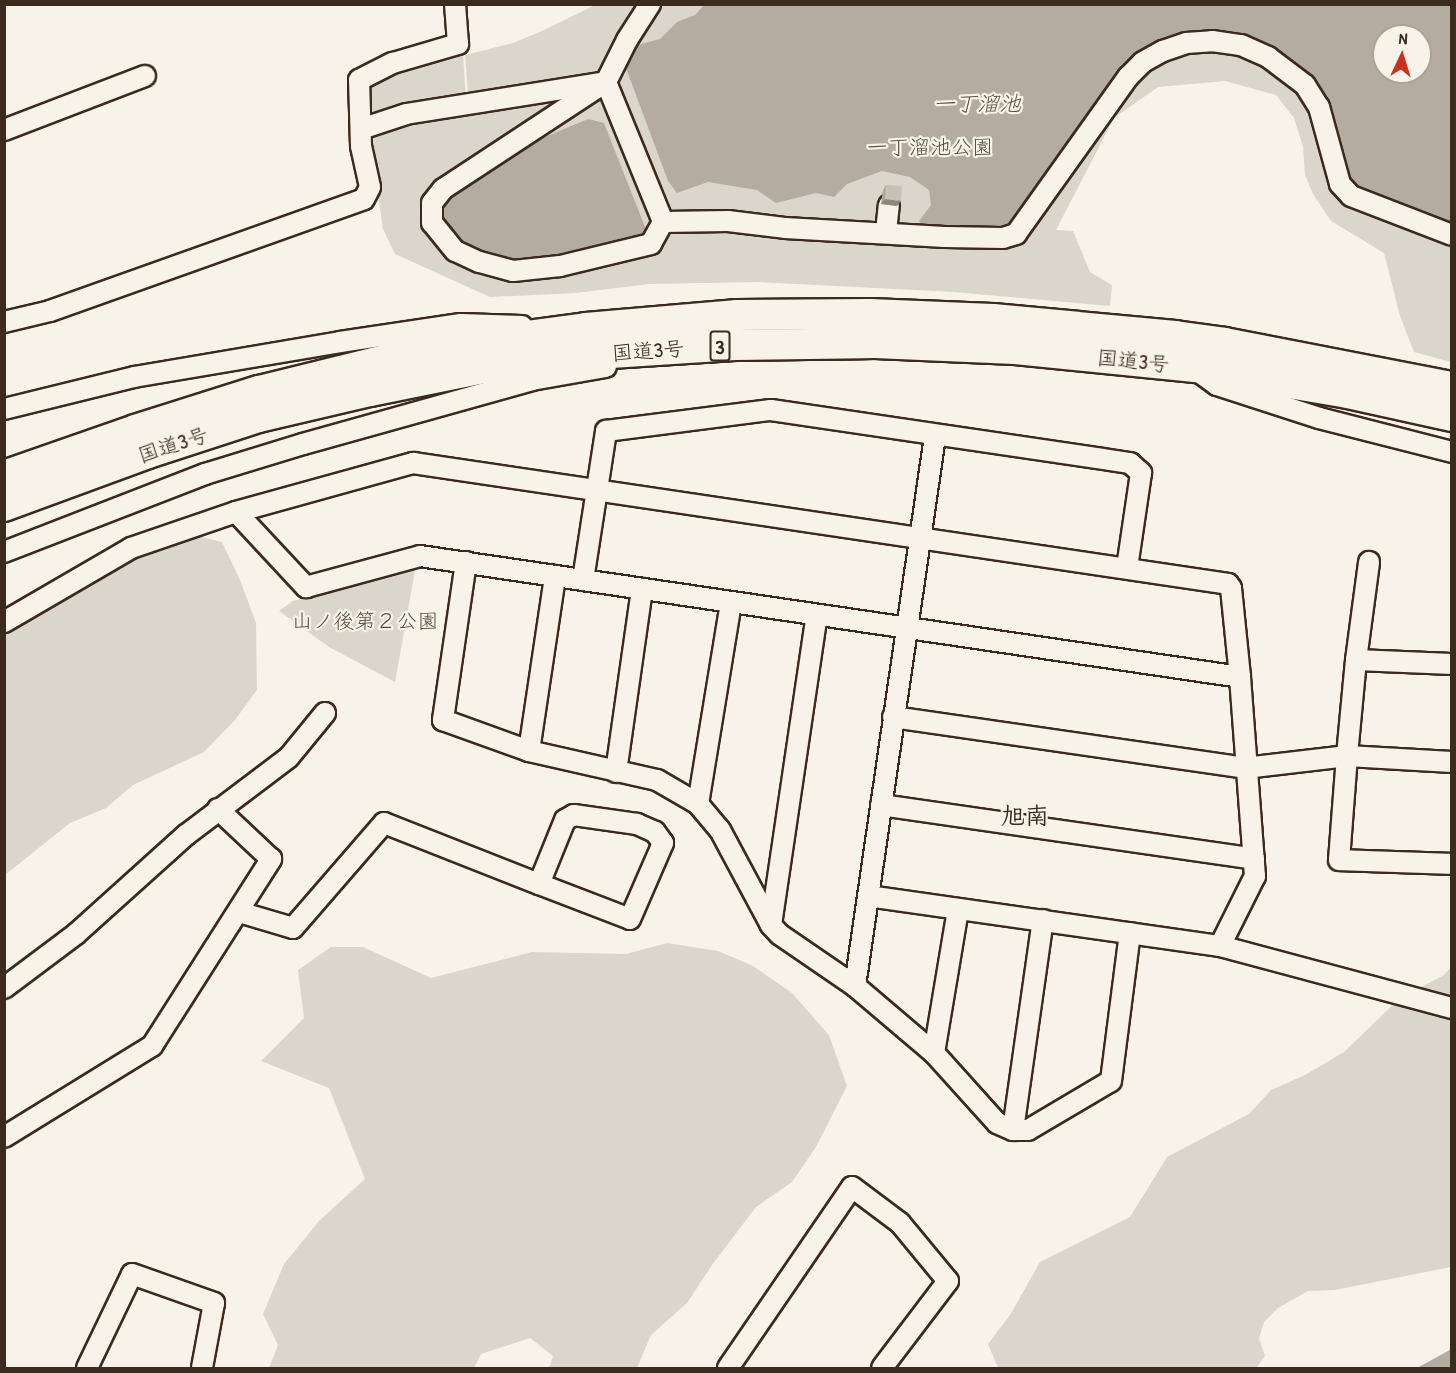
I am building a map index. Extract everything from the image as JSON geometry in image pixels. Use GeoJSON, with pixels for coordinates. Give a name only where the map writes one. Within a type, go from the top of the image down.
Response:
{"type":"FeatureCollection","features":[{"type":"Feature","properties":{"kind":"highway","name":"国道3号"},"geometry":{"type":"LineString","coordinates":[[4,476],[135,430],[259,391],[393,358],[474,343],[586,328],[737,315],[870,314],[993,319],[1226,342],[1452,387]]}},
{"type":"Feature","properties":{"kind":"highway","name":"国道3号"},"geometry":{"type":"LineString","coordinates":[[4,506],[148,453],[259,417],[370,391],[496,367],[611,353],[735,345],[875,343],[1003,348],[1190,366],[1348,393],[1452,416]]}},
{"type":"Feature","properties":{"kind":"street"},"geometry":{"type":"LineString","coordinates":[[4,322],[50,311],[364,199],[370,187],[361,129],[359,80],[393,63],[458,44],[455,4]]}},
{"type":"Feature","properties":{"kind":"street"},"geometry":{"type":"LineString","coordinates":[[650,4],[627,40],[606,82],[443,189],[432,203],[432,223],[455,251],[479,262],[513,270],[538,270],[635,250],[651,244],[663,222]]}},
{"type":"Feature","properties":{"kind":"street"},"geometry":{"type":"LineString","coordinates":[[663,222],[728,221],[785,228],[967,238],[1003,238],[1016,234],[1128,77],[1143,62],[1186,43],[1212,40],[1241,45],[1268,57],[1305,86],[1319,107],[1340,184],[1351,196],[1452,235]]}},
{"type":"Feature","properties":{"kind":"street"},"geometry":{"type":"LineString","coordinates":[[4,130],[145,76]]}},
{"type":"Feature","properties":{"kind":"street"},"geometry":{"type":"LineString","coordinates":[[361,129],[405,114],[606,82]]}},
{"type":"Feature","properties":{"kind":"street"},"geometry":{"type":"LineString","coordinates":[[606,82],[663,222]]}},
{"type":"Feature","properties":{"kind":"street"},"geometry":{"type":"LineString","coordinates":[[886,232],[890,205]]}},
{"type":"Feature","properties":{"kind":"street"},"geometry":{"type":"LineString","coordinates":[[4,409],[134,378],[340,342],[461,324],[586,328]]}},
{"type":"Feature","properties":{"kind":"street"},"geometry":{"type":"LineString","coordinates":[[4,552],[205,474],[303,444],[532,380],[735,345]]}},
{"type":"Feature","properties":{"kind":"street"},"geometry":{"type":"LineString","coordinates":[[1190,366],[1217,385],[1319,418],[1452,452]]}},
{"type":"Feature","properties":{"kind":"street"},"geometry":{"type":"LineString","coordinates":[[583,580],[606,431],[771,410],[1130,464],[1141,473],[1127,568]]}},
{"type":"Feature","properties":{"kind":"street"},"geometry":{"type":"LineString","coordinates":[[855,986],[935,436]]}},
{"type":"Feature","properties":{"kind":"street"},"geometry":{"type":"LineString","coordinates":[[4,622],[131,548],[236,512],[413,463],[1228,584],[1231,588],[1240,676],[1245,768],[1255,876],[1220,946]]}},
{"type":"Feature","properties":{"kind":"street"},"geometry":{"type":"LineString","coordinates":[[236,512],[306,587],[420,556],[1240,676]]}},
{"type":"Feature","properties":{"kind":"street"},"geometry":{"type":"LineString","coordinates":[[466,562],[443,720],[529,751],[657,780],[698,804],[720,830],[771,925],[779,934],[855,986],[934,1053],[997,1123],[1013,1130],[1028,1130],[1112,1081],[1130,933]]}},
{"type":"Feature","properties":{"kind":"street"},"geometry":{"type":"LineString","coordinates":[[1369,562],[1356,660],[1339,860],[1452,864]]}},
{"type":"Feature","properties":{"kind":"street"},"geometry":{"type":"LineString","coordinates":[[529,751],[555,576]]}},
{"type":"Feature","properties":{"kind":"street"},"geometry":{"type":"LineString","coordinates":[[616,772],[642,589]]}},
{"type":"Feature","properties":{"kind":"street"},"geometry":{"type":"LineString","coordinates":[[698,804],[731,603]]}},
{"type":"Feature","properties":{"kind":"street"},"geometry":{"type":"LineString","coordinates":[[771,925],[818,615]]}},
{"type":"Feature","properties":{"kind":"street"},"geometry":{"type":"LineString","coordinates":[[1356,660],[1452,664]]}},
{"type":"Feature","properties":{"kind":"street"},"geometry":{"type":"LineString","coordinates":[[4,988],[76,934],[218,809],[289,757],[325,713]]}},
{"type":"Feature","properties":{"kind":"street"},"geometry":{"type":"LineString","coordinates":[[893,717],[1245,768],[1347,756],[1452,762]]}},
{"type":"Feature","properties":{"kind":"street"},"geometry":{"type":"LineString","coordinates":[[880,806],[1254,859]]}},
{"type":"Feature","properties":{"kind":"street"},"geometry":{"type":"LineString","coordinates":[[4,1137],[152,1046],[271,859],[218,809]]}},
{"type":"Feature","properties":{"kind":"street"},"geometry":{"type":"LineString","coordinates":[[239,912],[293,928],[384,823],[539,884],[630,919],[663,843],[655,832],[637,824],[574,815],[565,820],[539,884]]}},
{"type":"Feature","properties":{"kind":"street"},"geometry":{"type":"LineString","coordinates":[[868,896],[1220,946],[1452,1008]]}},
{"type":"Feature","properties":{"kind":"street"},"geometry":{"type":"LineString","coordinates":[[934,1053],[958,909]]}},
{"type":"Feature","properties":{"kind":"street"},"geometry":{"type":"LineString","coordinates":[[1013,1130],[1043,920]]}},
{"type":"Feature","properties":{"kind":"street"},"geometry":{"type":"LineString","coordinates":[[728,1368],[852,1187],[900,1224],[948,1281],[882,1368]]}},
{"type":"Feature","properties":{"kind":"street"},"geometry":{"type":"LineString","coordinates":[[87,1368],[132,1274],[214,1303],[202,1368]]}},
{"type":"Feature","properties":{"kind":"green space","name":"一丁溜池公園"},"geometry":{"type":"Polygon","coordinates":[[[595,5],[1451,5],[1451,362],[1414,352],[1400,316],[1384,253],[1331,221],[1313,194],[1305,175],[1303,147],[1294,118],[1276,95],[1225,81],[1158,87],[1114,118],[1056,230],[1073,231],[1090,272],[1112,285],[1110,306],[954,292],[758,282],[649,284],[576,293],[490,297],[395,254],[383,229],[370,138],[375,131],[469,108],[465,55],[513,43],[595,5]]]}},
{"type":"Feature","properties":{"kind":"green space"},"geometry":{"type":"Polygon","coordinates":[[[463,54],[466,100],[365,122],[363,81],[463,54]]]}},
{"type":"Feature","properties":{"kind":"green space"},"geometry":{"type":"Polygon","coordinates":[[[197,536],[222,542],[240,580],[256,623],[257,690],[235,720],[204,752],[133,785],[106,808],[70,823],[5,875],[5,633],[92,580],[170,544],[197,536]]]}},
{"type":"Feature","properties":{"kind":"green space","name":"山ノ後第２公園"},"geometry":{"type":"Polygon","coordinates":[[[416,565],[395,682],[329,647],[279,611],[293,601],[416,565]]]}},
{"type":"Feature","properties":{"kind":"green space"},"geometry":{"type":"Polygon","coordinates":[[[667,943],[718,951],[753,966],[792,993],[829,1035],[847,1086],[816,1147],[792,1182],[756,1207],[712,1265],[687,1303],[651,1335],[637,1368],[549,1368],[553,1356],[530,1338],[481,1354],[474,1368],[269,1368],[278,1345],[263,1314],[284,1264],[319,1221],[365,1179],[329,1088],[261,1061],[304,1018],[298,970],[331,947],[363,947],[431,978],[532,952],[626,954],[667,943]]]}},
{"type":"Feature","properties":{"kind":"green space"},"geometry":{"type":"Polygon","coordinates":[[[1451,967],[1451,1267],[1335,1290],[1308,1291],[1278,1308],[1264,1322],[1259,1338],[1265,1356],[1256,1368],[998,1368],[988,1344],[1010,1315],[1040,1262],[1130,1217],[1167,1157],[1249,1114],[1271,1090],[1305,1075],[1344,1052],[1400,998],[1444,975],[1451,967]]]}},
{"type":"Feature","properties":{"kind":"water","name":"一丁溜池"},"geometry":{"type":"Polygon","coordinates":[[[704,5],[1451,5],[1451,228],[1356,191],[1344,176],[1335,144],[1330,101],[1307,73],[1279,51],[1243,36],[1215,30],[1192,31],[1153,43],[1124,66],[1013,224],[941,230],[924,228],[919,221],[931,205],[929,190],[910,177],[882,171],[847,184],[834,197],[816,193],[776,203],[757,190],[708,182],[677,193],[668,181],[623,60],[630,47],[660,39],[677,22],[695,15],[704,5]]]}},
{"type":"Feature","properties":{"kind":"water"},"geometry":{"type":"Polygon","coordinates":[[[588,119],[604,123],[647,232],[611,245],[544,262],[512,262],[485,255],[455,241],[441,220],[440,211],[444,202],[538,140],[588,119]]]}},
{"type":"Feature","properties":{"kind":"water"},"geometry":{"type":"Polygon","coordinates":[[[1451,1349],[1451,1368],[1417,1368],[1448,1351],[1451,1349]]]}},
{"type":"Feature","properties":{"kind":"building"},"geometry":{"type":"Polygon","coordinates":[[[886,185],[902,186],[901,201],[885,199],[886,185]]]}},
{"type":"Feature","properties":{"kind":"district","name":"旭南"},"geometry":{"type":"Point","coordinates":[1025,816]}}]}
